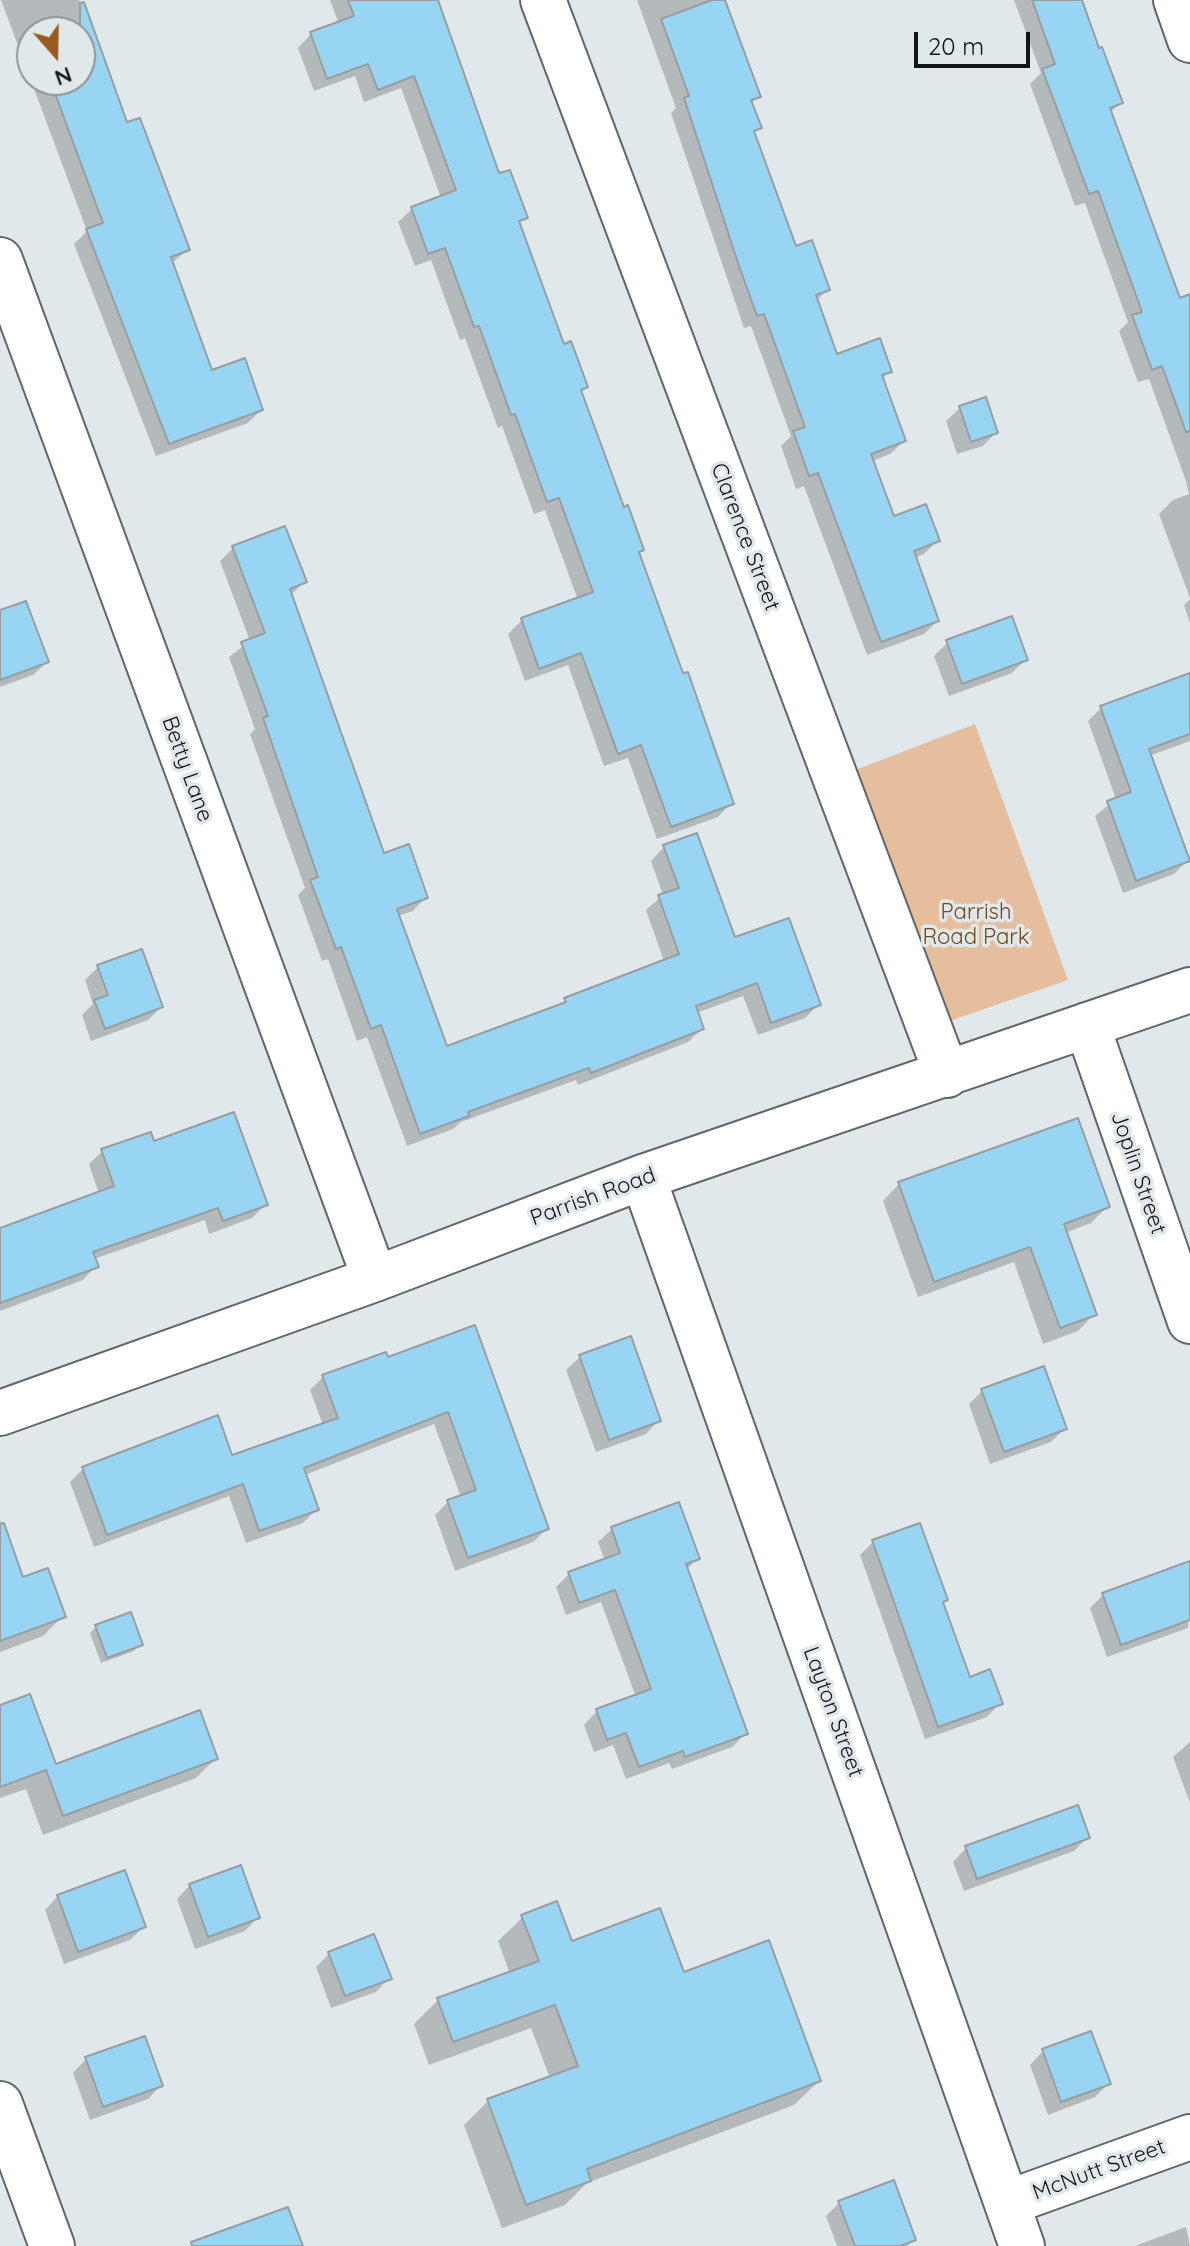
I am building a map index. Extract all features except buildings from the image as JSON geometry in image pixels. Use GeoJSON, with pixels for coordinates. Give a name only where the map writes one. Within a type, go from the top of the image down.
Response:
{"type":"FeatureCollection","features":[{"type":"Feature","properties":{"kind":"street","name":"Clarence Street"},"geometry":{"type":"LineString","coordinates":[[543,0],[947,1075]]}},
{"type":"Feature","properties":{"kind":"street"},"geometry":{"type":"LineString","coordinates":[[1176,0],[1190,40]]}},
{"type":"Feature","properties":{"kind":"street","name":"Betty Lane"},"geometry":{"type":"LineString","coordinates":[[0,260],[375,1279]]}},
{"type":"Feature","properties":{"kind":"street","name":"Parrish Road"},"geometry":{"type":"LineString","coordinates":[[0,1413],[375,1279],[643,1177],[1190,990]]}},
{"type":"Feature","properties":{"kind":"street","name":"Joplin Street"},"geometry":{"type":"LineString","coordinates":[[1087,1025],[1190,1321]]}},
{"type":"Feature","properties":{"kind":"street","name":"Layton Street"},"geometry":{"type":"LineString","coordinates":[[643,1177],[1022,2246]]}},
{"type":"Feature","properties":{"kind":"street"},"geometry":{"type":"LineString","coordinates":[[0,2104],[52,2246]]}},
{"type":"Feature","properties":{"kind":"street","name":"McNutt Street"},"geometry":{"type":"LineString","coordinates":[[1007,2203],[1190,2137]]}},
{"type":"Feature","properties":{"kind":"green space","name":"Parrish Road Park"},"geometry":{"type":"Polygon","coordinates":[[[975,724],[1068,980],[941,1024],[850,772],[975,724]]]}}]}
